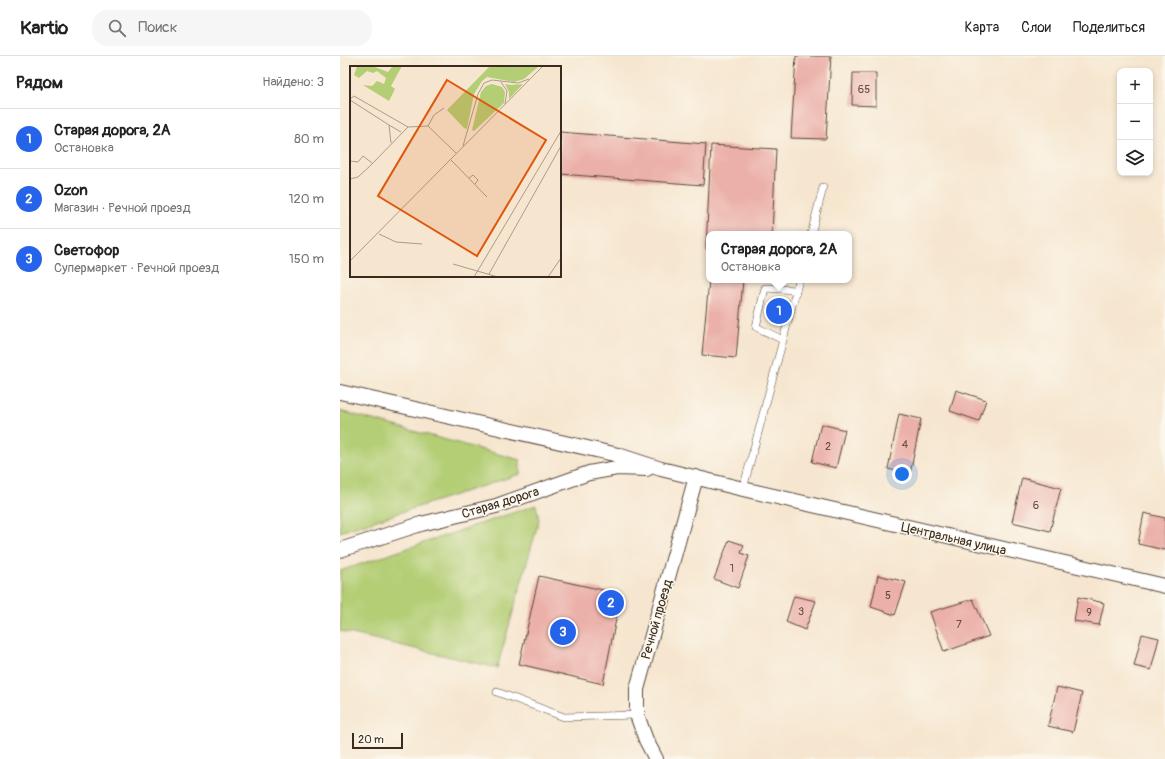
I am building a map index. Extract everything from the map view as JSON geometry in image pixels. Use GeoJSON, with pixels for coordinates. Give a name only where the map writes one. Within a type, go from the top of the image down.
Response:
{"type":"FeatureCollection","features":[{"type":"Feature","properties":{"kind":"street","name":"Старая дорога"},"geometry":{"type":"LineString","coordinates":[[340,392],[618,455],[661,469],[743,489]]}},
{"type":"Feature","properties":{"kind":"street","name":"Старая дорога"},"geometry":{"type":"LineString","coordinates":[[340,550],[421,524],[496,506],[589,474],[616,468],[661,469]]}},
{"type":"Feature","properties":{"kind":"street","name":"Речной проезд"},"geometry":{"type":"LineString","coordinates":[[656,759],[646,740],[637,715],[637,689],[696,477]]}},
{"type":"Feature","properties":{"kind":"street","name":"Центральная улица"},"geometry":{"type":"LineString","coordinates":[[743,489],[1165,586]]}},
{"type":"Feature","properties":{"kind":"lane"},"geometry":{"type":"LineString","coordinates":[[812,231],[823,188]]}},
{"type":"Feature","properties":{"kind":"lane"},"geometry":{"type":"LineString","coordinates":[[743,489],[798,283]]}},
{"type":"Feature","properties":{"kind":"lane"},"geometry":{"type":"LineString","coordinates":[[783,340],[756,327],[765,288],[796,290]]}},
{"type":"Feature","properties":{"kind":"lane"},"geometry":{"type":"LineString","coordinates":[[497,692],[564,717],[637,715]]}},
{"type":"Feature","properties":{"kind":"green space"},"geometry":{"type":"Polygon","coordinates":[[[340,411],[520,460],[520,474],[340,532],[340,411]]]}},
{"type":"Feature","properties":{"kind":"green space"},"geometry":{"type":"Polygon","coordinates":[[[536,505],[539,520],[497,668],[340,631],[340,571],[536,505]]]}},
{"type":"Feature","properties":{"kind":"building"},"geometry":{"type":"Polygon","coordinates":[[[796,56],[831,56],[826,139],[791,138],[796,56]]]}},
{"type":"Feature","properties":{"kind":"building"},"geometry":{"type":"Polygon","coordinates":[[[853,73],[876,73],[876,106],[852,105],[853,73]]]}},
{"type":"Feature","properties":{"kind":"building"},"geometry":{"type":"Polygon","coordinates":[[[561,132],[706,144],[703,185],[561,174],[561,132]]]}},
{"type":"Feature","properties":{"kind":"building"},"geometry":{"type":"Polygon","coordinates":[[[711,145],[776,149],[772,231],[707,231],[711,145]]]}},
{"type":"Feature","properties":{"kind":"building"},"geometry":{"type":"Polygon","coordinates":[[[709,283],[743,283],[736,358],[702,355],[709,283]]]}},
{"type":"Feature","properties":{"kind":"building"},"geometry":{"type":"Polygon","coordinates":[[[956,390],[986,400],[979,421],[950,411],[956,390]]]}},
{"type":"Feature","properties":{"kind":"building"},"geometry":{"type":"Polygon","coordinates":[[[899,414],[921,419],[910,474],[888,469],[899,414]]]}},
{"type":"Feature","properties":{"kind":"building"},"geometry":{"type":"Polygon","coordinates":[[[821,424],[845,430],[836,468],[812,462],[821,424]]]}},
{"type":"Feature","properties":{"kind":"building"},"geometry":{"type":"Polygon","coordinates":[[[1022,478],[1061,488],[1050,531],[1012,522],[1022,478]]]}},
{"type":"Feature","properties":{"kind":"building"},"geometry":{"type":"Polygon","coordinates":[[[1144,513],[1165,518],[1165,550],[1138,544],[1144,513]]]}},
{"type":"Feature","properties":{"kind":"building"},"geometry":{"type":"Polygon","coordinates":[[[729,540],[744,545],[741,553],[749,556],[738,588],[714,579],[729,540]]]}},
{"type":"Feature","properties":{"kind":"building"},"geometry":{"type":"Polygon","coordinates":[[[878,575],[906,582],[895,615],[871,607],[878,575]]]}},
{"type":"Feature","properties":{"kind":"building"},"geometry":{"type":"Polygon","coordinates":[[[539,576],[621,594],[603,684],[519,664],[539,576]]]}},
{"type":"Feature","properties":{"kind":"building"},"geometry":{"type":"Polygon","coordinates":[[[794,596],[816,601],[805,630],[786,622],[794,596]]]}},
{"type":"Feature","properties":{"kind":"building"},"geometry":{"type":"Polygon","coordinates":[[[1078,597],[1104,603],[1099,625],[1074,621],[1078,597]]]}},
{"type":"Feature","properties":{"kind":"building"},"geometry":{"type":"Polygon","coordinates":[[[973,599],[989,636],[944,652],[930,612],[973,599]]]}},
{"type":"Feature","properties":{"kind":"building"},"geometry":{"type":"Polygon","coordinates":[[[1142,634],[1159,638],[1151,670],[1134,666],[1142,634]]]}},
{"type":"Feature","properties":{"kind":"building"},"geometry":{"type":"Polygon","coordinates":[[[1057,687],[1082,693],[1073,732],[1048,726],[1057,687]]]}},
{"type":"Feature","properties":{"kind":"place","name":"Старая дорога, 2А"},"geometry":{"type":"Point","coordinates":[779,311]}},
{"type":"Feature","properties":{"kind":"place","name":"Ozon"},"geometry":{"type":"Point","coordinates":[611,603]}},
{"type":"Feature","properties":{"kind":"place","name":"Светофор"},"geometry":{"type":"Point","coordinates":[563,632]}}]}
